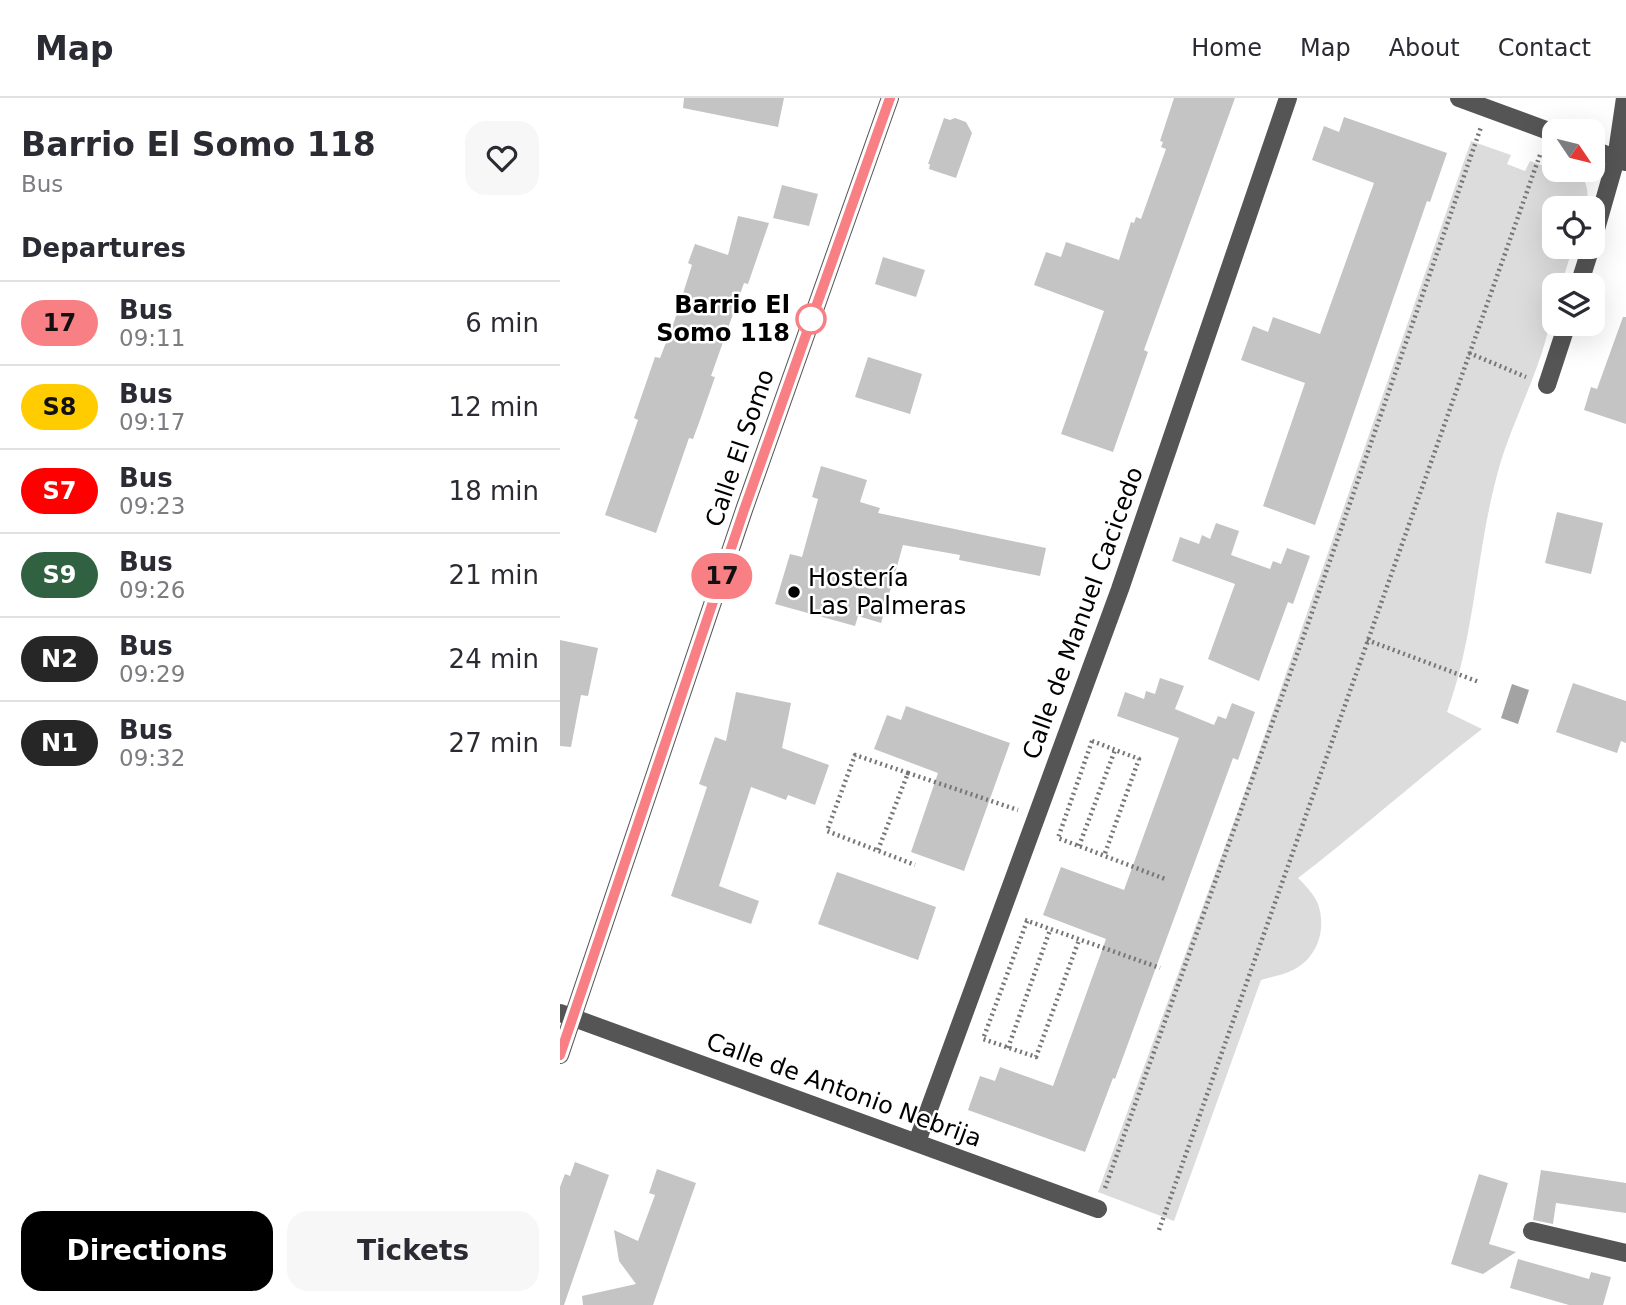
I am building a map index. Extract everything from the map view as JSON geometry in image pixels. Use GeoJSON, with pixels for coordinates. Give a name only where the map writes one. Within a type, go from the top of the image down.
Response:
{"type":"FeatureCollection","features":[{"type":"Feature","properties":{"kind":"street","name":"Calle El Somo"},"geometry":{"type":"LineString","coordinates":[[560,1055],[566,1016],[890,98]]}},
{"type":"Feature","properties":{"kind":"street","name":"Calle de Manuel Cacicedo"},"geometry":{"type":"LineString","coordinates":[[917,1142],[1120,589],[1288,98]]}},
{"type":"Feature","properties":{"kind":"street"},"geometry":{"type":"LineString","coordinates":[[1459,98],[1542,129]]}},
{"type":"Feature","properties":{"kind":"street"},"geometry":{"type":"LineString","coordinates":[[1605,207],[1621,161],[1625,98]]}},
{"type":"Feature","properties":{"kind":"street"},"geometry":{"type":"LineString","coordinates":[[1547,385],[1563,336]]}},
{"type":"Feature","properties":{"kind":"street","name":"Calle de Antonio Nebrija"},"geometry":{"type":"LineString","coordinates":[[566,1016],[1098,1209]]}},
{"type":"Feature","properties":{"kind":"street"},"geometry":{"type":"LineString","coordinates":[[1532,1231],[1626,1253]]}},
{"type":"Feature","properties":{"kind":"path"},"geometry":{"type":"LineString","coordinates":[[1098,1209],[1309,621],[1488,108]]}},
{"type":"Feature","properties":{"kind":"path"},"geometry":{"type":"LineString","coordinates":[[1159,1230],[1469,354],[1542,156]]}},
{"type":"Feature","properties":{"kind":"path"},"geometry":{"type":"LineString","coordinates":[[1469,354],[1547,385]]}},
{"type":"Feature","properties":{"kind":"path"},"geometry":{"type":"LineString","coordinates":[[1367,640],[1479,682]]}},
{"type":"Feature","properties":{"kind":"path"},"geometry":{"type":"LineString","coordinates":[[1067,732],[1139,759],[1104,856]]}},
{"type":"Feature","properties":{"kind":"path"},"geometry":{"type":"LineString","coordinates":[[1092,741],[1058,838],[1165,879]]}},
{"type":"Feature","properties":{"kind":"path"},"geometry":{"type":"LineString","coordinates":[[1079,846],[1115,750]]}},
{"type":"Feature","properties":{"kind":"path"},"geometry":{"type":"LineString","coordinates":[[915,865],[827,831],[855,755],[1036,816]]}},
{"type":"Feature","properties":{"kind":"path"},"geometry":{"type":"LineString","coordinates":[[878,850],[908,773]]}},
{"type":"Feature","properties":{"kind":"path"},"geometry":{"type":"LineString","coordinates":[[1001,912],[1160,968]]}},
{"type":"Feature","properties":{"kind":"path"},"geometry":{"type":"LineString","coordinates":[[1027,921],[983,1040],[1035,1057],[1079,940]]}},
{"type":"Feature","properties":{"kind":"path"},"geometry":{"type":"LineString","coordinates":[[1008,1048],[1050,930]]}},
{"type":"Feature","properties":{"kind":"shaded area"},"geometry":{"type":"Polygon","coordinates":[[[1471,141],[1511,155],[1507,164],[1525,171],[1530,161],[1542,165],[1542,182],[1585,182],[1587,196],[1542,196],[1542,259],[1569,259],[1565,273],[1542,273],[1542,336],[1547,336],[1506,446],[1491,498],[1464,652],[1447,712],[1482,729],[1298,878],[1318,904],[1321,924],[1318,942],[1314,951],[1301,965],[1261,980],[1174,1221],[1098,1192],[1247,786],[1471,141]]]}},
{"type":"Feature","properties":{"kind":"shaded area"},"geometry":{"type":"Polygon","coordinates":[[[1512,684],[1529,690],[1518,724],[1501,718],[1512,684]]]}},
{"type":"Feature","properties":{"kind":"building"},"geometry":{"type":"Polygon","coordinates":[[[684,98],[784,98],[778,127],[683,108],[684,98]]]}},
{"type":"Feature","properties":{"kind":"building"},"geometry":{"type":"Polygon","coordinates":[[[1174,98],[1235,98],[1144,350],[1148,352],[1113,452],[1061,434],[1104,311],[1034,285],[1046,252],[1061,257],[1066,242],[1119,260],[1131,222],[1134,223],[1136,217],[1141,219],[1166,149],[1161,147],[1163,142],[1160,141],[1174,98]]]}},
{"type":"Feature","properties":{"kind":"building"},"geometry":{"type":"Polygon","coordinates":[[[1344,117],[1447,153],[1430,202],[1427,201],[1315,525],[1263,506],[1305,383],[1241,360],[1253,326],[1268,332],[1273,317],[1320,334],[1374,183],[1312,160],[1324,126],[1339,132],[1344,117]]]}},
{"type":"Feature","properties":{"kind":"building"},"geometry":{"type":"Polygon","coordinates":[[[944,118],[966,122],[972,133],[956,178],[929,169],[928,164],[944,118]]]}},
{"type":"Feature","properties":{"kind":"building"},"geometry":{"type":"Polygon","coordinates":[[[782,185],[818,194],[809,226],[773,218],[782,185]]]}},
{"type":"Feature","properties":{"kind":"building"},"geometry":{"type":"Polygon","coordinates":[[[738,216],[769,223],[748,284],[744,283],[711,376],[715,377],[700,420],[693,439],[689,438],[656,533],[605,515],[638,420],[634,418],[655,357],[660,358],[674,322],[692,265],[688,263],[695,244],[728,255],[738,216]]]}},
{"type":"Feature","properties":{"kind":"building"},"geometry":{"type":"Polygon","coordinates":[[[883,257],[925,270],[916,297],[875,284],[883,257]]]}},
{"type":"Feature","properties":{"kind":"building"},"geometry":{"type":"Polygon","coordinates":[[[1623,317],[1626,317],[1626,424],[1584,410],[1591,387],[1597,389],[1623,317]]]}},
{"type":"Feature","properties":{"kind":"building"},"geometry":{"type":"Polygon","coordinates":[[[868,357],[922,374],[910,414],[855,397],[868,357]]]}},
{"type":"Feature","properties":{"kind":"building"},"geometry":{"type":"Polygon","coordinates":[[[821,466],[867,480],[860,502],[880,508],[878,513],[1046,548],[1040,576],[959,560],[960,555],[903,545],[881,623],[858,616],[855,626],[775,604],[790,554],[802,557],[818,499],[812,497],[821,466]]]}},
{"type":"Feature","properties":{"kind":"building"},"geometry":{"type":"Polygon","coordinates":[[[1557,512],[1603,523],[1591,574],[1545,563],[1557,512]]]}},
{"type":"Feature","properties":{"kind":"building"},"geometry":{"type":"Polygon","coordinates":[[[1216,523],[1239,531],[1231,555],[1270,569],[1273,561],[1281,564],[1287,548],[1310,556],[1293,604],[1288,602],[1259,681],[1208,659],[1235,584],[1172,561],[1180,537],[1199,544],[1202,535],[1210,539],[1216,523]]]}},
{"type":"Feature","properties":{"kind":"building"},"geometry":{"type":"Polygon","coordinates":[[[560,640],[598,648],[588,696],[581,695],[571,747],[560,746],[560,640]]]}},
{"type":"Feature","properties":{"kind":"building"},"geometry":{"type":"Polygon","coordinates":[[[1160,678],[1184,686],[1175,709],[1214,725],[1218,716],[1226,719],[1232,703],[1255,712],[1238,760],[1233,758],[1115,1079],[1113,1078],[1085,1152],[968,1110],[980,1076],[995,1081],[1000,1067],[1053,1086],[1106,939],[1043,915],[1061,867],[1124,890],[1179,738],[1117,716],[1125,692],[1144,699],[1146,691],[1155,694],[1160,678]]]}},
{"type":"Feature","properties":{"kind":"building"},"geometry":{"type":"Polygon","coordinates":[[[1573,683],[1626,701],[1626,743],[1621,741],[1617,753],[1556,732],[1573,683]]]}},
{"type":"Feature","properties":{"kind":"building"},"geometry":{"type":"Polygon","coordinates":[[[736,692],[791,703],[782,748],[829,765],[815,805],[788,795],[786,800],[751,787],[719,886],[759,901],[751,924],[671,896],[707,787],[699,784],[715,737],[726,741],[736,692]]]}},
{"type":"Feature","properties":{"kind":"building"},"geometry":{"type":"Polygon","coordinates":[[[906,706],[1010,743],[964,871],[911,852],[938,773],[874,749],[887,715],[901,720],[906,706]]]}},
{"type":"Feature","properties":{"kind":"building"},"geometry":{"type":"Polygon","coordinates":[[[837,872],[936,907],[918,960],[818,924],[837,872]]]}},
{"type":"Feature","properties":{"kind":"building"},"geometry":{"type":"Polygon","coordinates":[[[575,1162],[609,1175],[564,1305],[560,1305],[560,1187],[565,1174],[570,1176],[575,1162]]]}},
{"type":"Feature","properties":{"kind":"building"},"geometry":{"type":"Polygon","coordinates":[[[657,1169],[696,1183],[653,1305],[583,1305],[582,1296],[636,1284],[619,1261],[614,1230],[638,1241],[655,1195],[649,1193],[657,1169]]]}},
{"type":"Feature","properties":{"kind":"building"},"geometry":{"type":"Polygon","coordinates":[[[1541,1170],[1626,1183],[1626,1213],[1556,1203],[1553,1224],[1533,1220],[1541,1170]]]}},
{"type":"Feature","properties":{"kind":"building"},"geometry":{"type":"Polygon","coordinates":[[[1479,1174],[1508,1183],[1489,1244],[1516,1252],[1483,1274],[1451,1264],[1479,1174]]]}},
{"type":"Feature","properties":{"kind":"building"},"geometry":{"type":"Polygon","coordinates":[[[1518,1259],[1589,1279],[1591,1272],[1611,1277],[1603,1305],[1569,1305],[1510,1288],[1518,1259]]]}},
{"type":"Feature","properties":{"kind":"bus line","name":"17"},"geometry":{"type":"LineString","coordinates":[[560,1055],[744,510],[890,98]]}},
{"type":"Feature","properties":{"kind":"place","name":"Barrio El Somo 118"},"geometry":{"type":"Point","coordinates":[811,319]}},
{"type":"Feature","properties":{"kind":"place","name":"Hostería Las Palmeras"},"geometry":{"type":"Point","coordinates":[794,592]}}]}
